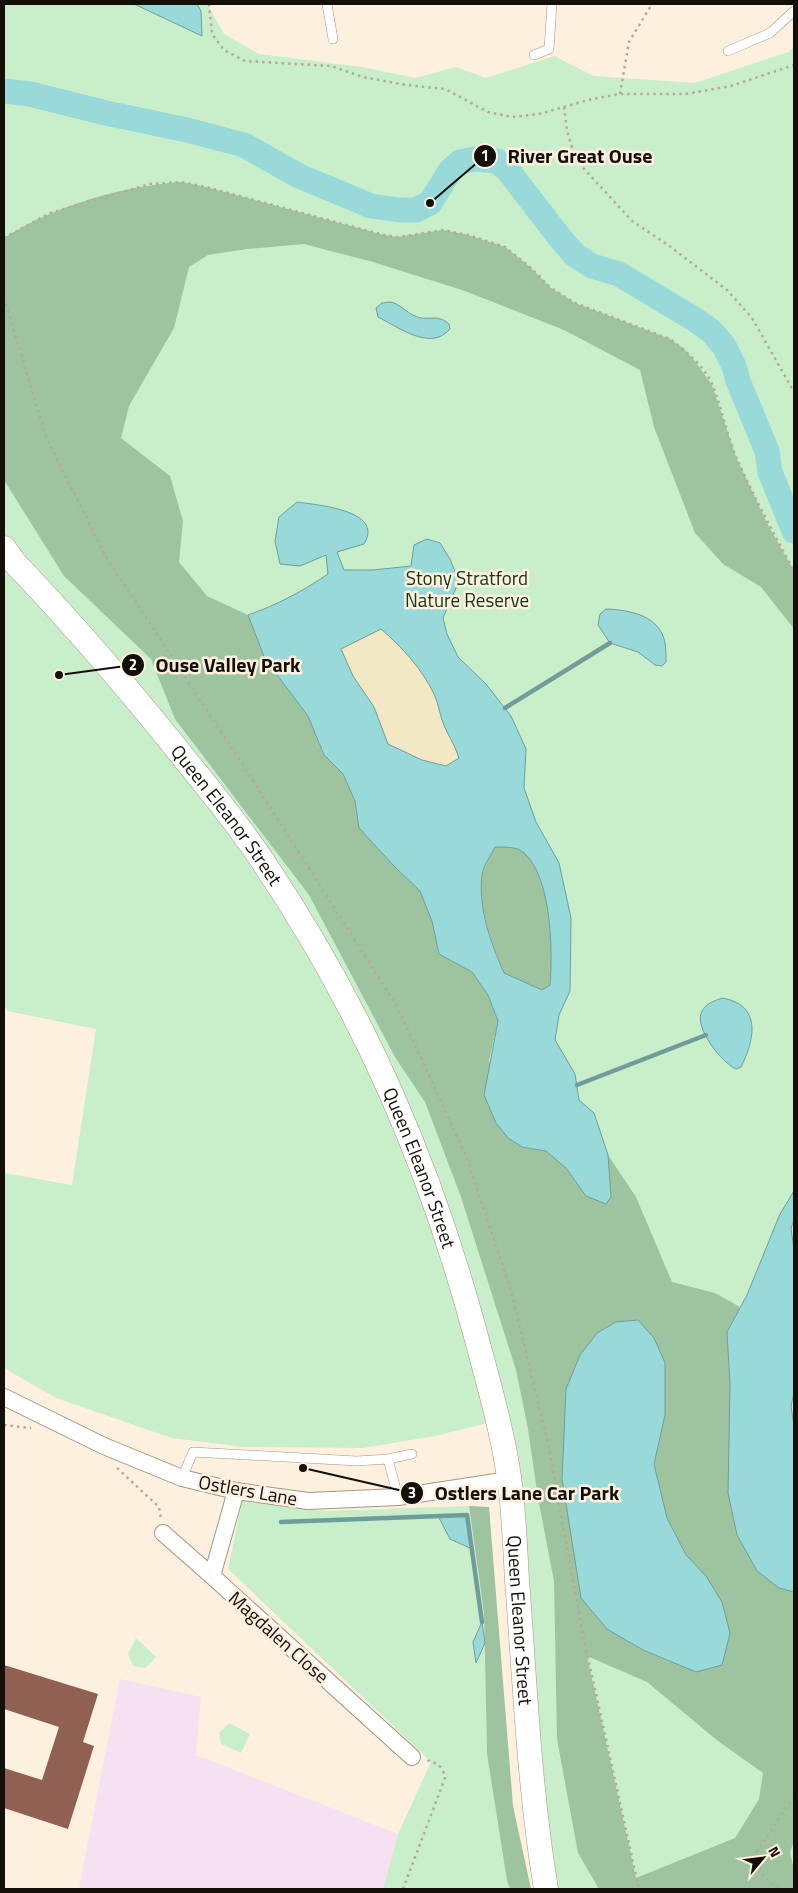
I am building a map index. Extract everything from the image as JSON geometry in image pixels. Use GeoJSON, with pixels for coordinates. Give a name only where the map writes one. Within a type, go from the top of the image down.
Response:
{"type":"FeatureCollection","features":[{"type":"Feature","properties":{"kind":"street","name":"Queen Eleanor Street"},"geometry":{"type":"LineString","coordinates":[[7,555],[155,722],[256,852],[312,936],[379,1062],[408,1130],[440,1214],[461,1279],[499,1420],[509,1480],[536,1831],[546,1889]]}},
{"type":"Feature","properties":{"kind":"street","name":"Ostlers Lane"},"geometry":{"type":"LineString","coordinates":[[4,1397],[104,1446],[182,1478],[236,1491],[308,1501],[398,1498],[509,1480]]}},
{"type":"Feature","properties":{"kind":"street","name":"Magdalen Close"},"geometry":{"type":"LineString","coordinates":[[236,1491],[212,1576],[412,1757]]}},
{"type":"Feature","properties":{"kind":"street"},"geometry":{"type":"LineString","coordinates":[[163,1532],[212,1576]]}},
{"type":"Feature","properties":{"kind":"lane"},"geometry":{"type":"LineString","coordinates":[[327,4],[333,39]]}},
{"type":"Feature","properties":{"kind":"lane"},"geometry":{"type":"LineString","coordinates":[[534,54],[549,49],[552,4]]}},
{"type":"Feature","properties":{"kind":"lane"},"geometry":{"type":"LineString","coordinates":[[728,51],[770,33],[794,11]]}},
{"type":"Feature","properties":{"kind":"lane"},"geometry":{"type":"LineString","coordinates":[[182,1478],[193,1452],[357,1460],[388,1459],[412,1454]]}},
{"type":"Feature","properties":{"kind":"lane"},"geometry":{"type":"LineString","coordinates":[[388,1459],[398,1498]]}},
{"type":"Feature","properties":{"kind":"path"},"geometry":{"type":"LineString","coordinates":[[208,4],[212,34],[224,50],[245,61],[331,66],[363,77],[406,85],[445,89],[488,112],[512,116],[539,114],[592,99],[620,94],[686,94],[731,86],[794,65]]}},
{"type":"Feature","properties":{"kind":"path"},"geometry":{"type":"LineString","coordinates":[[620,94],[629,42],[652,4]]}},
{"type":"Feature","properties":{"kind":"path"},"geometry":{"type":"LineString","coordinates":[[564,107],[567,131],[576,160],[632,221],[668,245],[727,290],[752,318],[794,392]]}},
{"type":"Feature","properties":{"kind":"path"},"geometry":{"type":"LineString","coordinates":[[4,238],[20,228],[59,211],[150,184],[181,182],[206,186],[384,235],[398,237],[444,230],[468,235],[505,247],[530,267],[551,288],[575,303],[670,339],[694,360],[712,385],[736,457],[768,525],[794,571]]}},
{"type":"Feature","properties":{"kind":"path"},"geometry":{"type":"LineString","coordinates":[[4,1424],[35,1429]]}},
{"type":"Feature","properties":{"kind":"path"},"geometry":{"type":"LineString","coordinates":[[112,1464],[160,1507],[163,1532]]}},
{"type":"Feature","properties":{"kind":"path"},"geometry":{"type":"LineString","coordinates":[[403,1889],[445,1778],[444,1770],[437,1763],[412,1757]]}},
{"type":"Feature","properties":{"kind":"path"},"geometry":{"type":"LineString","coordinates":[[778,1889],[764,1875],[754,1856],[794,1796]]}},
{"type":"Feature","properties":{"kind":"shaded area"},"geometry":{"type":"Polygon","coordinates":[[[120,1679],[201,1697],[196,1755],[398,1834],[383,1889],[79,1888],[120,1679]]]}},
{"type":"Feature","properties":{"kind":"green space","name":"Stony Stratford Nature Reserve"},"geometry":{"type":"Polygon","coordinates":[[[4,4],[207,4],[224,34],[259,54],[362,67],[415,78],[456,67],[486,78],[554,56],[594,76],[695,83],[788,52],[794,47],[794,1889],[546,1889],[499,1420],[435,1436],[363,1448],[243,1447],[172,1438],[56,1398],[4,1368],[4,1173],[72,1185],[96,1029],[7,1011],[4,1008],[4,4]]]}},
{"type":"Feature","properties":{"kind":"green space"},"geometry":{"type":"Polygon","coordinates":[[[181,182],[206,187],[384,235],[398,237],[443,230],[468,235],[505,247],[530,267],[551,288],[575,303],[670,339],[683,348],[694,360],[712,385],[736,457],[768,525],[794,571],[794,629],[761,587],[723,564],[695,533],[654,427],[640,370],[564,330],[465,291],[373,262],[304,244],[247,249],[208,255],[189,267],[174,328],[129,406],[121,438],[170,476],[183,521],[179,562],[207,596],[248,615],[265,659],[308,716],[324,755],[343,774],[355,801],[359,828],[420,891],[432,921],[439,954],[472,972],[488,995],[498,1021],[489,1061],[522,1147],[546,1151],[566,1168],[586,1196],[611,1197],[608,1155],[636,1197],[672,1282],[715,1293],[740,1307],[727,1332],[730,1385],[779,1588],[794,1592],[794,1841],[790,1852],[794,1870],[794,1889],[599,1889],[578,1853],[557,1739],[554,1581],[516,1370],[461,1197],[425,1102],[395,1057],[309,895],[175,719],[151,659],[64,576],[4,480],[4,238],[44,216],[66,207],[112,193],[181,182]],[[638,1320],[616,1322],[597,1333],[607,1629],[643,1650],[670,1662],[706,1576],[686,1555],[667,1518],[654,1464],[665,1415],[638,1320]],[[587,1656],[636,1878],[735,1838],[759,1799],[763,1773],[718,1741],[647,1682],[587,1656]]]}},
{"type":"Feature","properties":{"kind":"green space"},"geometry":{"type":"Polygon","coordinates":[[[495,846],[518,849],[529,858],[538,873],[544,891],[550,932],[551,970],[550,985],[542,990],[504,973],[491,938],[484,913],[481,887],[483,872],[495,846]]]}},
{"type":"Feature","properties":{"kind":"green space"},"geometry":{"type":"Polygon","coordinates":[[[242,1501],[326,1511],[469,1506],[484,1613],[487,1754],[507,1881],[510,1889],[383,1889],[398,1834],[431,1762],[228,1569],[242,1501]]]}},
{"type":"Feature","properties":{"kind":"green space"},"geometry":{"type":"Polygon","coordinates":[[[469,1506],[489,1507],[513,1806],[531,1889],[510,1889],[507,1881],[487,1754],[484,1613],[469,1506]]]}},
{"type":"Feature","properties":{"kind":"green space"},"geometry":{"type":"Polygon","coordinates":[[[136,1638],[156,1657],[145,1668],[133,1666],[128,1654],[136,1638]]]}},
{"type":"Feature","properties":{"kind":"green space"},"geometry":{"type":"Polygon","coordinates":[[[229,1723],[250,1734],[241,1753],[221,1744],[219,1733],[229,1723]]]}},
{"type":"Feature","properties":{"kind":"sand"},"geometry":{"type":"Polygon","coordinates":[[[381,629],[411,658],[424,675],[437,700],[444,725],[459,758],[445,766],[422,760],[388,744],[374,707],[353,676],[340,649],[381,629]]]}},
{"type":"Feature","properties":{"kind":"water"},"geometry":{"type":"Polygon","coordinates":[[[134,4],[197,4],[201,11],[202,36],[134,4]]]}},
{"type":"Feature","properties":{"kind":"water"},"geometry":{"type":"Polygon","coordinates":[[[390,302],[397,304],[419,318],[436,318],[445,321],[449,324],[450,329],[434,338],[424,338],[405,331],[378,317],[376,308],[382,303],[390,302]]]}},
{"type":"Feature","properties":{"kind":"water"},"geometry":{"type":"Polygon","coordinates":[[[297,502],[346,511],[357,517],[365,524],[368,533],[364,544],[337,552],[344,570],[373,570],[411,566],[414,545],[427,539],[440,543],[450,559],[459,581],[443,618],[447,634],[458,657],[486,684],[511,716],[526,749],[524,788],[536,822],[559,863],[571,918],[570,991],[559,1015],[555,1040],[575,1074],[579,1100],[594,1113],[608,1155],[611,1197],[606,1204],[586,1196],[566,1168],[546,1151],[522,1147],[508,1138],[496,1123],[484,1095],[498,1021],[488,995],[472,972],[439,954],[432,921],[420,891],[359,828],[355,801],[343,774],[324,755],[308,716],[265,659],[248,615],[290,597],[328,574],[326,555],[300,566],[280,564],[275,541],[279,517],[297,502]],[[381,629],[341,649],[353,676],[374,707],[388,744],[422,760],[446,766],[459,758],[444,725],[437,700],[424,676],[411,659],[381,629]],[[495,847],[484,868],[481,888],[490,938],[504,973],[542,990],[550,985],[551,971],[550,932],[544,891],[538,873],[529,858],[518,849],[495,847]]]}},
{"type":"Feature","properties":{"kind":"water"},"geometry":{"type":"Polygon","coordinates":[[[606,609],[642,616],[657,626],[665,643],[666,662],[662,666],[655,665],[638,652],[610,643],[598,625],[600,614],[606,609]]]}},
{"type":"Feature","properties":{"kind":"water"},"geometry":{"type":"Polygon","coordinates":[[[722,998],[735,1002],[744,1008],[752,1025],[752,1035],[746,1056],[741,1067],[736,1069],[724,1060],[710,1044],[700,1018],[706,1006],[722,998]]]}},
{"type":"Feature","properties":{"kind":"water"},"geometry":{"type":"Polygon","coordinates":[[[794,1191],[794,1220],[791,1228],[794,1250],[794,1393],[791,1406],[794,1426],[794,1592],[779,1588],[757,1571],[737,1535],[728,1493],[730,1385],[727,1332],[747,1295],[780,1214],[794,1191]]]}},
{"type":"Feature","properties":{"kind":"water"},"geometry":{"type":"Polygon","coordinates":[[[638,1320],[654,1338],[665,1363],[665,1415],[654,1464],[667,1518],[686,1555],[706,1576],[722,1602],[730,1633],[722,1665],[696,1672],[643,1650],[607,1629],[581,1598],[562,1479],[566,1389],[580,1355],[597,1333],[616,1322],[638,1320]]]}},
{"type":"Feature","properties":{"kind":"water"},"geometry":{"type":"Polygon","coordinates":[[[467,1515],[472,1549],[450,1539],[438,1516],[467,1515]]]}},
{"type":"Feature","properties":{"kind":"water"},"geometry":{"type":"Polygon","coordinates":[[[482,1622],[485,1643],[476,1663],[473,1642],[482,1622]]]}},
{"type":"Feature","properties":{"kind":"building"},"geometry":{"type":"Polygon","coordinates":[[[4,1665],[98,1694],[83,1742],[94,1746],[68,1829],[4,1808],[4,1768],[42,1780],[59,1727],[4,1709],[4,1665]]]}},
{"type":"Feature","properties":{"kind":"waterway"},"geometry":{"type":"LineString","coordinates":[[4,91],[30,94],[244,145],[299,176],[371,206],[399,210],[416,210],[430,203],[450,171],[460,162],[475,159],[497,161],[507,169],[575,255],[592,266],[619,274],[694,319],[711,331],[724,346],[734,366],[738,381],[767,451],[770,472],[794,531]]}},
{"type":"Feature","properties":{"kind":"waterway"},"geometry":{"type":"LineString","coordinates":[[505,708],[610,643]]}},
{"type":"Feature","properties":{"kind":"waterway"},"geometry":{"type":"LineString","coordinates":[[577,1085],[706,1035]]}},
{"type":"Feature","properties":{"kind":"waterway"},"geometry":{"type":"LineString","coordinates":[[281,1522],[467,1515],[482,1622]]}},
{"type":"Feature","properties":{"kind":"place","name":"River Great Ouse"},"geometry":{"type":"Point","coordinates":[430,203]}},
{"type":"Feature","properties":{"kind":"place","name":"Ouse Valley Park"},"geometry":{"type":"Point","coordinates":[59,675]}},
{"type":"Feature","properties":{"kind":"place","name":"Ostlers Lane Car Park"},"geometry":{"type":"Point","coordinates":[303,1468]}}]}
